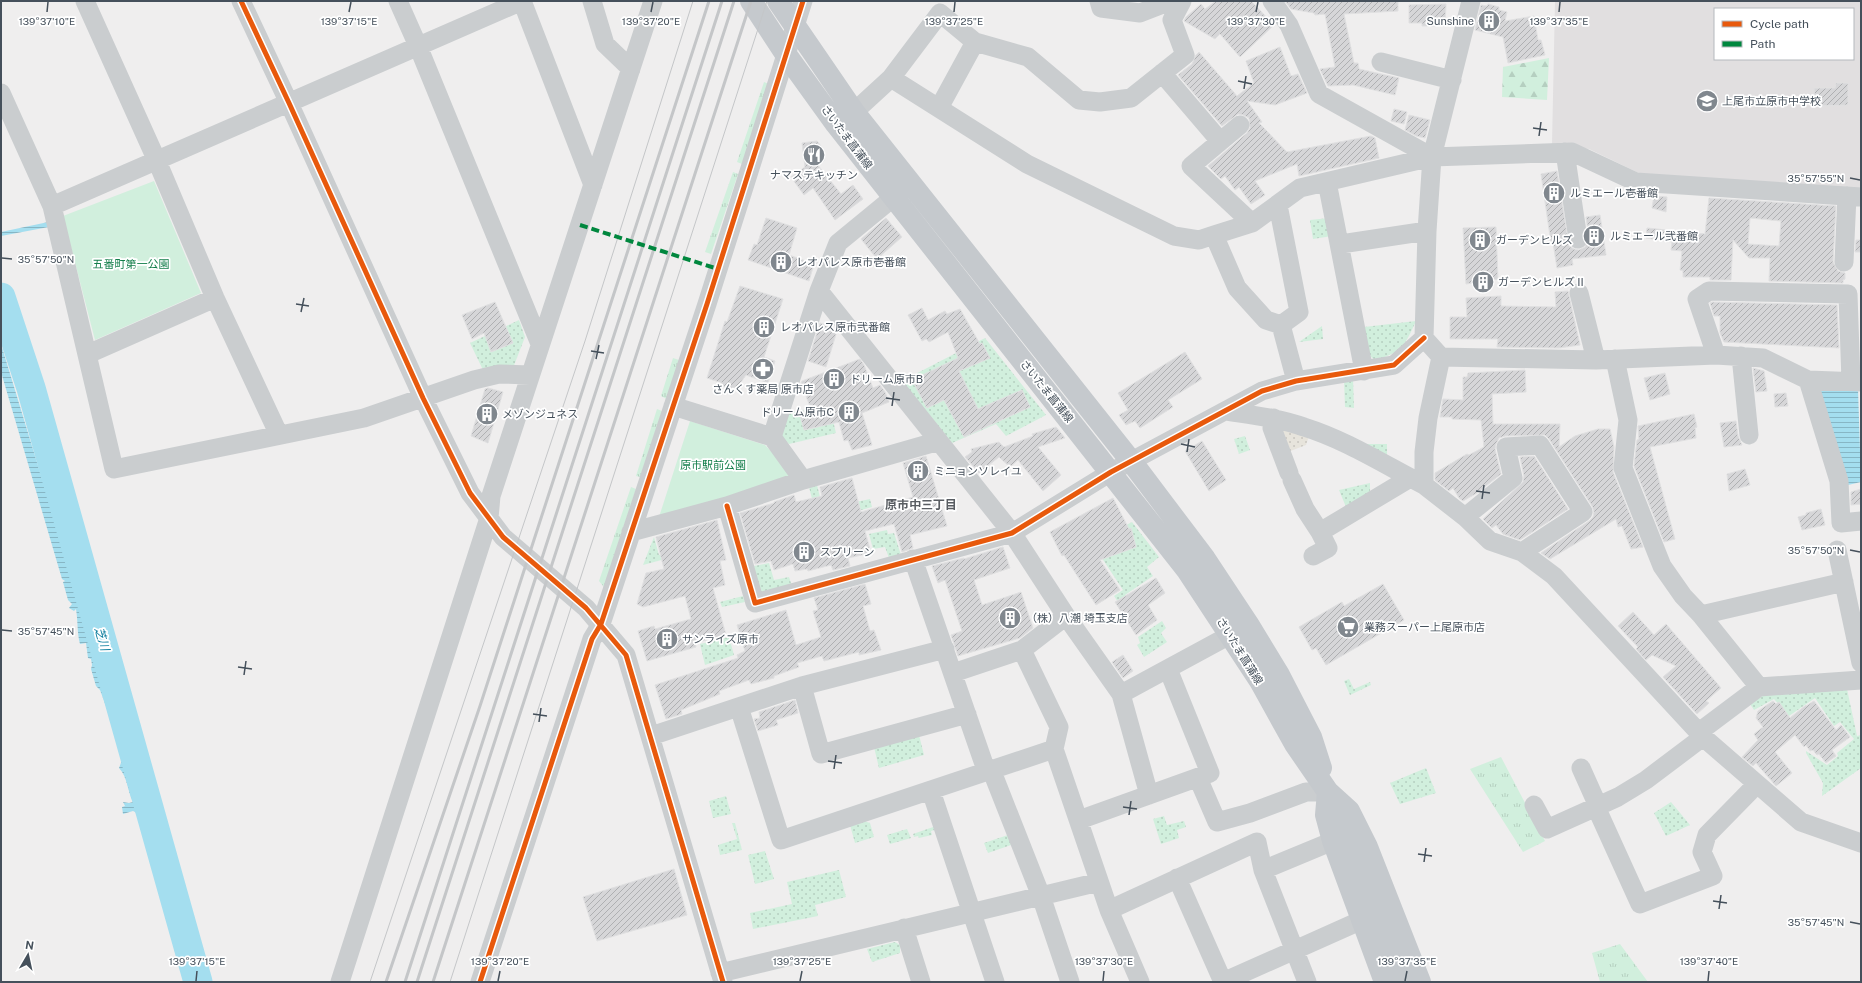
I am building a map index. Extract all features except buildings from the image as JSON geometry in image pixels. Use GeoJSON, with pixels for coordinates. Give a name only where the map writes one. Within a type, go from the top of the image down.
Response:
{"type":"FeatureCollection","features":[{"type":"Feature","properties":{"kind":"main road","name":"さいたま菖蒲線"},"geometry":{"type":"LineString","coordinates":[[751,1],[787,56],[894,197],[1187,570],[1260,681],[1295,744],[1328,792]]}},
{"type":"Feature","properties":{"kind":"main road","name":"さいたま菖蒲線"},"geometry":{"type":"LineString","coordinates":[[778,1],[854,112],[1131,461],[1205,559],[1252,630],[1279,675],[1311,737],[1328,792],[1403,982]]}},
{"type":"Feature","properties":{"kind":"main road"},"geometry":{"type":"LineString","coordinates":[[1328,792],[1326,816],[1333,840],[1385,982]]}},
{"type":"Feature","properties":{"kind":"main road"},"geometry":{"type":"LineString","coordinates":[[1328,792],[1349,811],[1367,847],[1420,982]]}},
{"type":"Feature","properties":{"kind":"street"},"geometry":{"type":"LineString","coordinates":[[85,1],[157,160],[215,298],[280,435]]}},
{"type":"Feature","properties":{"kind":"street"},"geometry":{"type":"LineString","coordinates":[[241,1],[423,398],[470,493],[503,537],[586,608],[626,655],[722,978],[904,928],[1099,882]]}},
{"type":"Feature","properties":{"kind":"street"},"geometry":{"type":"LineString","coordinates":[[398,1],[418,46],[540,344]]}},
{"type":"Feature","properties":{"kind":"street"},"geometry":{"type":"LineString","coordinates":[[52,206],[522,1],[593,185]]}},
{"type":"Feature","properties":{"kind":"street"},"geometry":{"type":"LineString","coordinates":[[592,1],[605,44],[631,69]]}},
{"type":"Feature","properties":{"kind":"street"},"geometry":{"type":"LineString","coordinates":[[340,982],[489,518],[491,496],[653,1]]}},
{"type":"Feature","properties":{"kind":"street"},"geometry":{"type":"LineString","coordinates":[[480,982],[592,639],[601,624],[787,56],[803,1]]}},
{"type":"Feature","properties":{"kind":"street"},"geometry":{"type":"LineString","coordinates":[[1099,1],[1101,8],[1140,13],[1171,1]]}},
{"type":"Feature","properties":{"kind":"street"},"geometry":{"type":"LineString","coordinates":[[854,112],[891,78],[940,13],[975,42],[1028,57],[1079,100],[1100,102],[1131,98],[1185,55],[1172,20],[1182,1]]}},
{"type":"Feature","properties":{"kind":"street"},"geometry":{"type":"LineString","coordinates":[[1272,1],[1289,25],[1318,94],[1432,157]]}},
{"type":"Feature","properties":{"kind":"street"},"geometry":{"type":"LineString","coordinates":[[1472,1],[1432,157],[1427,231],[1424,338],[1441,357],[1596,360],[1716,355],[1741,356],[1763,358],[1808,380],[1856,382],[1848,294],[1709,291],[1697,299],[1716,355]]}},
{"type":"Feature","properties":{"kind":"street"},"geometry":{"type":"LineString","coordinates":[[939,108],[975,42]]}},
{"type":"Feature","properties":{"kind":"street"},"geometry":{"type":"LineString","coordinates":[[1381,62],[1452,80]]}},
{"type":"Feature","properties":{"kind":"street"},"geometry":{"type":"LineString","coordinates":[[1162,73],[1220,142]]}},
{"type":"Feature","properties":{"kind":"street"},"geometry":{"type":"LineString","coordinates":[[891,78],[1027,164],[1174,236],[1199,240],[1252,223],[1300,188],[1432,157],[1572,152],[1636,182],[1854,197],[1844,262]]}},
{"type":"Feature","properties":{"kind":"street"},"geometry":{"type":"LineString","coordinates":[[1,93],[52,206],[114,469],[364,418],[474,380],[499,374],[530,375]]}},
{"type":"Feature","properties":{"kind":"street"},"geometry":{"type":"LineString","coordinates":[[1240,125],[1191,166],[1252,223]]}},
{"type":"Feature","properties":{"kind":"street"},"geometry":{"type":"LineString","coordinates":[[1565,152],[1578,238]]}},
{"type":"Feature","properties":{"kind":"street"},"geometry":{"type":"LineString","coordinates":[[1327,182],[1364,371]]}},
{"type":"Feature","properties":{"kind":"street"},"geometry":{"type":"LineString","coordinates":[[772,437],[819,291],[838,243],[894,197]]}},
{"type":"Feature","properties":{"kind":"street"},"geometry":{"type":"LineString","coordinates":[[1278,205],[1299,312],[1281,325]]}},
{"type":"Feature","properties":{"kind":"street"},"geometry":{"type":"LineString","coordinates":[[1340,244],[1427,231]]}},
{"type":"Feature","properties":{"kind":"street"},"geometry":{"type":"LineString","coordinates":[[1214,235],[1237,288],[1266,320],[1281,325]]}},
{"type":"Feature","properties":{"kind":"street"},"geometry":{"type":"LineString","coordinates":[[819,291],[1012,532],[1066,616],[1122,694],[1149,796]]}},
{"type":"Feature","properties":{"kind":"street"},"geometry":{"type":"LineString","coordinates":[[1579,293],[1596,360]]}},
{"type":"Feature","properties":{"kind":"street"},"geometry":{"type":"LineString","coordinates":[[88,354],[215,298]]}},
{"type":"Feature","properties":{"kind":"street"},"geometry":{"type":"LineString","coordinates":[[1281,325],[1296,381]]}},
{"type":"Feature","properties":{"kind":"street"},"geometry":{"type":"LineString","coordinates":[[727,506],[755,604],[1012,532],[1111,472],[1262,391],[1296,381],[1394,365],[1424,338]]}},
{"type":"Feature","properties":{"kind":"street"},"geometry":{"type":"LineString","coordinates":[[1741,356],[1749,435]]}},
{"type":"Feature","properties":{"kind":"street"},"geometry":{"type":"LineString","coordinates":[[1320,532],[1417,482],[1424,452],[1428,418],[1441,357]]}},
{"type":"Feature","properties":{"kind":"street"},"geometry":{"type":"LineString","coordinates":[[1615,359],[1628,420],[1623,468],[1662,566],[1683,596],[1701,615],[1759,687]]}},
{"type":"Feature","properties":{"kind":"street"},"geometry":{"type":"LineString","coordinates":[[1808,380],[1839,481],[1841,524],[1861,521]]}},
{"type":"Feature","properties":{"kind":"street"},"geometry":{"type":"LineString","coordinates":[[672,406],[772,437],[803,480]]}},
{"type":"Feature","properties":{"kind":"street"},"geometry":{"type":"LineString","coordinates":[[1226,410],[1274,418],[1304,427],[1337,440],[1417,482],[1465,517],[1490,541],[1522,552],[1554,576],[1701,735],[1801,822],[1861,843]]}},
{"type":"Feature","properties":{"kind":"street"},"geometry":{"type":"LineString","coordinates":[[1274,418],[1272,428],[1291,476],[1305,509],[1320,532],[1328,548],[1313,556]]}},
{"type":"Feature","properties":{"kind":"street"},"geometry":{"type":"LineString","coordinates":[[631,532],[727,506],[803,480],[939,441]]}},
{"type":"Feature","properties":{"kind":"street"},"geometry":{"type":"LineString","coordinates":[[1465,517],[1514,478],[1506,446],[1540,445],[1583,512],[1522,552]]}},
{"type":"Feature","properties":{"kind":"street"},"geometry":{"type":"LineString","coordinates":[[1837,550],[1861,663]]}},
{"type":"Feature","properties":{"kind":"street"},"geometry":{"type":"LineString","coordinates":[[913,559],[985,767],[991,770],[1041,896],[1070,982]]}},
{"type":"Feature","properties":{"kind":"street"},"geometry":{"type":"LineString","coordinates":[[1701,615],[1844,582]]}},
{"type":"Feature","properties":{"kind":"street"},"geometry":{"type":"LineString","coordinates":[[953,673],[1022,650],[1066,616]]}},
{"type":"Feature","properties":{"kind":"street"},"geometry":{"type":"LineString","coordinates":[[1122,694],[1230,635]]}},
{"type":"Feature","properties":{"kind":"street"},"geometry":{"type":"LineString","coordinates":[[651,736],[802,686],[945,650]]}},
{"type":"Feature","properties":{"kind":"street"},"geometry":{"type":"LineString","coordinates":[[1022,650],[1059,727],[1054,749],[1109,910],[1140,982]]}},
{"type":"Feature","properties":{"kind":"street"},"geometry":{"type":"LineString","coordinates":[[1079,820],[1210,773],[1168,669]]}},
{"type":"Feature","properties":{"kind":"street"},"geometry":{"type":"LineString","coordinates":[[1534,805],[1547,829],[1618,797],[1646,780],[1759,687],[1861,680]]}},
{"type":"Feature","properties":{"kind":"street"},"geometry":{"type":"LineString","coordinates":[[802,686],[821,754],[967,714]]}},
{"type":"Feature","properties":{"kind":"street"},"geometry":{"type":"LineString","coordinates":[[739,707],[781,840],[1054,749]]}},
{"type":"Feature","properties":{"kind":"street"},"geometry":{"type":"LineString","coordinates":[[1581,768],[1640,904],[1713,876],[1702,852],[1707,835],[1757,784]]}},
{"type":"Feature","properties":{"kind":"street"},"geometry":{"type":"LineString","coordinates":[[1198,778],[1217,822],[1250,814],[1306,792],[1328,792]]}},
{"type":"Feature","properties":{"kind":"street"},"geometry":{"type":"LineString","coordinates":[[931,791],[973,912],[995,982]]}},
{"type":"Feature","properties":{"kind":"street"},"geometry":{"type":"LineString","coordinates":[[1263,870],[1333,840]]}},
{"type":"Feature","properties":{"kind":"street"},"geometry":{"type":"LineString","coordinates":[[1109,910],[1257,842],[1263,870],[1307,982]]}},
{"type":"Feature","properties":{"kind":"street"},"geometry":{"type":"LineString","coordinates":[[1177,878],[1223,982],[1362,920]]}},
{"type":"Feature","properties":{"kind":"street"},"geometry":{"type":"LineString","coordinates":[[904,928],[921,982]]}},
{"type":"Feature","properties":{"kind":"shaded area","name":"上尾市立原市中学校"},"geometry":{"type":"Polygon","coordinates":[[[1555,1],[1861,1],[1861,191],[1645,176],[1589,149],[1552,144],[1555,1]]]}},
{"type":"Feature","properties":{"kind":"green space"},"geometry":{"type":"Polygon","coordinates":[[[1549,58],[1547,100],[1502,97],[1503,67],[1549,58]]]}},
{"type":"Feature","properties":{"kind":"green space"},"geometry":{"type":"Polygon","coordinates":[[[764,82],[769,84],[742,164],[737,162],[764,82]]]}},
{"type":"Feature","properties":{"kind":"green space"},"geometry":{"type":"Polygon","coordinates":[[[733,172],[738,174],[711,254],[705,252],[733,172]]]}},
{"type":"Feature","properties":{"kind":"green space","name":"五番町第一公園"},"geometry":{"type":"Polygon","coordinates":[[[154,181],[201,293],[95,340],[63,216],[154,181]]]}},
{"type":"Feature","properties":{"kind":"green space"},"geometry":{"type":"Polygon","coordinates":[[[1329,218],[1332,236],[1313,239],[1310,220],[1329,218]]]}},
{"type":"Feature","properties":{"kind":"green space"},"geometry":{"type":"Polygon","coordinates":[[[519,320],[525,337],[513,368],[484,372],[470,343],[519,320]]]}},
{"type":"Feature","properties":{"kind":"green space"},"geometry":{"type":"Polygon","coordinates":[[[1416,321],[1409,336],[1402,347],[1397,351],[1375,360],[1370,356],[1364,327],[1416,321]]]}},
{"type":"Feature","properties":{"kind":"green space"},"geometry":{"type":"Polygon","coordinates":[[[1322,326],[1323,339],[1299,342],[1322,326]]]}},
{"type":"Feature","properties":{"kind":"green space"},"geometry":{"type":"Polygon","coordinates":[[[985,338],[1046,415],[1006,436],[996,424],[952,443],[902,381],[985,338]]]}},
{"type":"Feature","properties":{"kind":"green space"},"geometry":{"type":"Polygon","coordinates":[[[673,358],[679,360],[667,399],[661,396],[673,358]]]}},
{"type":"Feature","properties":{"kind":"green space"},"geometry":{"type":"Polygon","coordinates":[[[1353,379],[1354,408],[1345,407],[1344,380],[1353,379]]]}},
{"type":"Feature","properties":{"kind":"green space"},"geometry":{"type":"Polygon","coordinates":[[[829,404],[836,433],[789,444],[782,437],[782,429],[789,413],[829,404]]]}},
{"type":"Feature","properties":{"kind":"green space"},"geometry":{"type":"Polygon","coordinates":[[[657,409],[662,411],[640,477],[636,476],[657,409]]]}},
{"type":"Feature","properties":{"kind":"green space","name":"原市駅前公園"},"geometry":{"type":"Polygon","coordinates":[[[690,421],[765,445],[790,471],[788,477],[736,495],[659,517],[690,421]]]}},
{"type":"Feature","properties":{"kind":"green space"},"geometry":{"type":"Polygon","coordinates":[[[1245,436],[1250,450],[1239,454],[1234,439],[1245,436]]]}},
{"type":"Feature","properties":{"kind":"green space"},"geometry":{"type":"Polygon","coordinates":[[[1358,444],[1387,444],[1387,459],[1358,444]]]}},
{"type":"Feature","properties":{"kind":"green space"},"geometry":{"type":"Polygon","coordinates":[[[1370,483],[1370,494],[1346,507],[1339,490],[1370,483]]]}},
{"type":"Feature","properties":{"kind":"green space"},"geometry":{"type":"Polygon","coordinates":[[[817,485],[823,509],[870,499],[872,507],[818,522],[809,487],[817,485]]]}},
{"type":"Feature","properties":{"kind":"green space"},"geometry":{"type":"Polygon","coordinates":[[[631,487],[636,489],[604,587],[599,581],[631,487]]]}},
{"type":"Feature","properties":{"kind":"green space"},"geometry":{"type":"Polygon","coordinates":[[[1132,522],[1159,557],[1147,567],[1153,576],[1125,595],[1128,601],[1120,605],[1114,596],[1123,590],[1092,543],[1132,522]]]}},
{"type":"Feature","properties":{"kind":"green space"},"geometry":{"type":"Polygon","coordinates":[[[887,530],[888,534],[894,533],[901,555],[889,558],[885,547],[873,549],[869,534],[887,530]]]}},
{"type":"Feature","properties":{"kind":"green space"},"geometry":{"type":"Polygon","coordinates":[[[654,537],[659,555],[685,549],[691,552],[643,565],[654,537]]]}},
{"type":"Feature","properties":{"kind":"green space"},"geometry":{"type":"Polygon","coordinates":[[[769,563],[774,580],[789,577],[792,586],[763,594],[759,590],[754,566],[769,563]]]}},
{"type":"Feature","properties":{"kind":"green space"},"geometry":{"type":"Polygon","coordinates":[[[743,596],[745,602],[722,607],[720,602],[743,596]]]}},
{"type":"Feature","properties":{"kind":"green space"},"geometry":{"type":"Polygon","coordinates":[[[1162,621],[1166,628],[1161,633],[1167,642],[1144,657],[1137,645],[1140,643],[1138,637],[1162,621]]]}},
{"type":"Feature","properties":{"kind":"green space"},"geometry":{"type":"Polygon","coordinates":[[[729,637],[734,655],[705,665],[700,644],[729,637]]]}},
{"type":"Feature","properties":{"kind":"green space"},"geometry":{"type":"Polygon","coordinates":[[[1349,679],[1354,689],[1370,682],[1371,685],[1350,695],[1344,681],[1349,679]]]}},
{"type":"Feature","properties":{"kind":"green space"},"geometry":{"type":"Polygon","coordinates":[[[1847,689],[1857,736],[1861,735],[1861,768],[1822,796],[1823,783],[1806,751],[1827,765],[1838,756],[1837,753],[1854,739],[1840,722],[1834,726],[1815,698],[1789,716],[1774,699],[1754,710],[1750,704],[1767,693],[1847,689]]]}},
{"type":"Feature","properties":{"kind":"green space"},"geometry":{"type":"Polygon","coordinates":[[[919,735],[924,755],[879,768],[874,747],[919,735]]]}},
{"type":"Feature","properties":{"kind":"green space"},"geometry":{"type":"Polygon","coordinates":[[[1501,757],[1545,841],[1523,852],[1470,769],[1501,757]]]}},
{"type":"Feature","properties":{"kind":"green space"},"geometry":{"type":"Polygon","coordinates":[[[1426,768],[1436,793],[1400,804],[1390,783],[1426,768]]]}},
{"type":"Feature","properties":{"kind":"green space"},"geometry":{"type":"Polygon","coordinates":[[[726,796],[731,814],[713,818],[709,801],[726,796]]]}},
{"type":"Feature","properties":{"kind":"green space"},"geometry":{"type":"Polygon","coordinates":[[[1671,802],[1690,825],[1666,836],[1654,813],[1671,802]]]}},
{"type":"Feature","properties":{"kind":"green space"},"geometry":{"type":"Polygon","coordinates":[[[1164,816],[1167,825],[1184,821],[1186,827],[1177,830],[1179,838],[1161,844],[1153,819],[1164,816]]]}},
{"type":"Feature","properties":{"kind":"green space"},"geometry":{"type":"Polygon","coordinates":[[[864,821],[870,823],[874,837],[855,843],[850,825],[864,821]]]}},
{"type":"Feature","properties":{"kind":"green space"},"geometry":{"type":"Polygon","coordinates":[[[732,823],[735,823],[742,850],[720,855],[718,845],[737,839],[732,823]]]}},
{"type":"Feature","properties":{"kind":"green space"},"geometry":{"type":"Polygon","coordinates":[[[936,826],[941,828],[931,831],[932,835],[919,838],[918,836],[914,837],[913,834],[936,826]]]}},
{"type":"Feature","properties":{"kind":"green space"},"geometry":{"type":"Polygon","coordinates":[[[907,829],[911,838],[890,844],[887,835],[907,829]]]}},
{"type":"Feature","properties":{"kind":"green space"},"geometry":{"type":"Polygon","coordinates":[[[1008,835],[1011,845],[988,853],[984,843],[1008,835]]]}},
{"type":"Feature","properties":{"kind":"green space"},"geometry":{"type":"Polygon","coordinates":[[[765,851],[774,879],[755,884],[748,855],[765,851]]]}},
{"type":"Feature","properties":{"kind":"green space"},"geometry":{"type":"Polygon","coordinates":[[[839,870],[846,897],[815,905],[818,916],[753,929],[750,913],[792,904],[787,882],[839,870]]]}},
{"type":"Feature","properties":{"kind":"green space"},"geometry":{"type":"Polygon","coordinates":[[[895,942],[900,945],[900,953],[872,962],[867,949],[895,942]]]}},
{"type":"Feature","properties":{"kind":"green space"},"geometry":{"type":"Polygon","coordinates":[[[1620,944],[1648,982],[1600,982],[1592,953],[1620,944]]]}},
{"type":"Feature","properties":{"kind":"sand"},"geometry":{"type":"Polygon","coordinates":[[[1279,428],[1309,436],[1306,445],[1288,452],[1279,428]]]}},
{"type":"Feature","properties":{"kind":"water"},"geometry":{"type":"Polygon","coordinates":[[[53,221],[54,226],[1,236],[1,232],[53,221]]]}},
{"type":"Feature","properties":{"kind":"water"},"geometry":{"type":"Polygon","coordinates":[[[1,344],[49,502],[60,497],[61,500],[64,499],[63,509],[53,508],[54,505],[49,505],[54,511],[68,559],[84,594],[86,608],[90,612],[87,615],[106,689],[110,690],[112,697],[109,698],[127,758],[137,782],[144,805],[147,806],[150,820],[148,821],[185,945],[190,947],[200,982],[190,982],[174,924],[139,814],[133,811],[123,814],[122,807],[125,806],[123,802],[133,802],[126,780],[119,768],[122,760],[106,706],[100,690],[96,686],[91,669],[91,659],[88,658],[86,643],[80,644],[76,609],[74,611],[69,608],[72,604],[68,600],[63,582],[65,581],[62,579],[1,372],[1,344]]]}},
{"type":"Feature","properties":{"kind":"water"},"geometry":{"type":"Polygon","coordinates":[[[1821,388],[1858,388],[1861,482],[1848,485],[1817,393],[1821,388]]]}},
{"type":"Feature","properties":{"kind":"waterway","name":"芝川"},"geometry":{"type":"LineString","coordinates":[[1,297],[31,388],[198,982]]}},
{"type":"Feature","properties":{"kind":"tram line"},"geometry":{"type":"LineString","coordinates":[[370,982],[585,341],[693,1]]}},
{"type":"Feature","properties":{"kind":"tram line"},"geometry":{"type":"LineString","coordinates":[[450,982],[767,1]]}},
{"type":"Feature","properties":{"kind":"railway"},"geometry":{"type":"LineString","coordinates":[[386,982],[480,706],[709,1]]}},
{"type":"Feature","properties":{"kind":"railway"},"geometry":{"type":"LineString","coordinates":[[405,982],[722,1]]}},
{"type":"Feature","properties":{"kind":"railway"},"geometry":{"type":"LineString","coordinates":[[417,982],[734,1]]}},
{"type":"Feature","properties":{"kind":"railway"},"geometry":{"type":"LineString","coordinates":[[433,982],[751,1]]}},
{"type":"Feature","properties":{"kind":"marked path"},"geometry":{"type":"LineString","coordinates":[[580,225],[718,269]]}},
{"type":"Feature","properties":{"kind":"cycle path"},"geometry":{"type":"LineString","coordinates":[[241,1],[423,398],[470,493],[503,537],[586,608],[626,655],[723,982]]}},
{"type":"Feature","properties":{"kind":"cycle path"},"geometry":{"type":"LineString","coordinates":[[480,982],[592,639],[601,624],[707,304],[803,1]]}},
{"type":"Feature","properties":{"kind":"cycle path"},"geometry":{"type":"LineString","coordinates":[[727,506],[755,603],[1012,533],[1111,472],[1262,391],[1296,381],[1394,365],[1424,338]]}},
{"type":"Feature","properties":{"kind":"place","name":"Sunshine"},"geometry":{"type":"Point","coordinates":[1489,21]}},
{"type":"Feature","properties":{"kind":"place","name":"上尾市立原市中学校"},"geometry":{"type":"Point","coordinates":[1707,101]}},
{"type":"Feature","properties":{"kind":"place","name":"ナマステキッチン"},"geometry":{"type":"Point","coordinates":[814,155]}},
{"type":"Feature","properties":{"kind":"place","name":"ルミエール壱番館"},"geometry":{"type":"Point","coordinates":[1554,193]}},
{"type":"Feature","properties":{"kind":"place","name":"ルミエール弐番館"},"geometry":{"type":"Point","coordinates":[1594,236]}},
{"type":"Feature","properties":{"kind":"place","name":"ガーデンヒルズ"},"geometry":{"type":"Point","coordinates":[1480,240]}},
{"type":"Feature","properties":{"kind":"place","name":"レオパレス原市壱番館"},"geometry":{"type":"Point","coordinates":[781,262]}},
{"type":"Feature","properties":{"kind":"place","name":"ガーデンヒルズⅡ"},"geometry":{"type":"Point","coordinates":[1483,282]}},
{"type":"Feature","properties":{"kind":"place","name":"レオパレス原市弐番館"},"geometry":{"type":"Point","coordinates":[764,327]}},
{"type":"Feature","properties":{"kind":"place","name":"さんくす薬局 原市店"},"geometry":{"type":"Point","coordinates":[763,369]}},
{"type":"Feature","properties":{"kind":"place","name":"ドリーム原市B"},"geometry":{"type":"Point","coordinates":[834,379]}},
{"type":"Feature","properties":{"kind":"place","name":"ドリーム原市C"},"geometry":{"type":"Point","coordinates":[849,412]}},
{"type":"Feature","properties":{"kind":"place","name":"メゾンジュネス"},"geometry":{"type":"Point","coordinates":[487,414]}},
{"type":"Feature","properties":{"kind":"place","name":"ミニョンソレイユ"},"geometry":{"type":"Point","coordinates":[918,471]}},
{"type":"Feature","properties":{"kind":"place","name":"スプリーン"},"geometry":{"type":"Point","coordinates":[804,552]}},
{"type":"Feature","properties":{"kind":"place","name":"（株）八潮 埼玉支店"},"geometry":{"type":"Point","coordinates":[1010,618]}},
{"type":"Feature","properties":{"kind":"place","name":"業務スーパー上尾原市店"},"geometry":{"type":"Point","coordinates":[1348,627]}},
{"type":"Feature","properties":{"kind":"place","name":"サンライズ原市"},"geometry":{"type":"Point","coordinates":[667,639]}},
{"type":"Feature","properties":{"kind":"district","name":"原市中三丁目"},"geometry":{"type":"Point","coordinates":[921,505]}}]}
